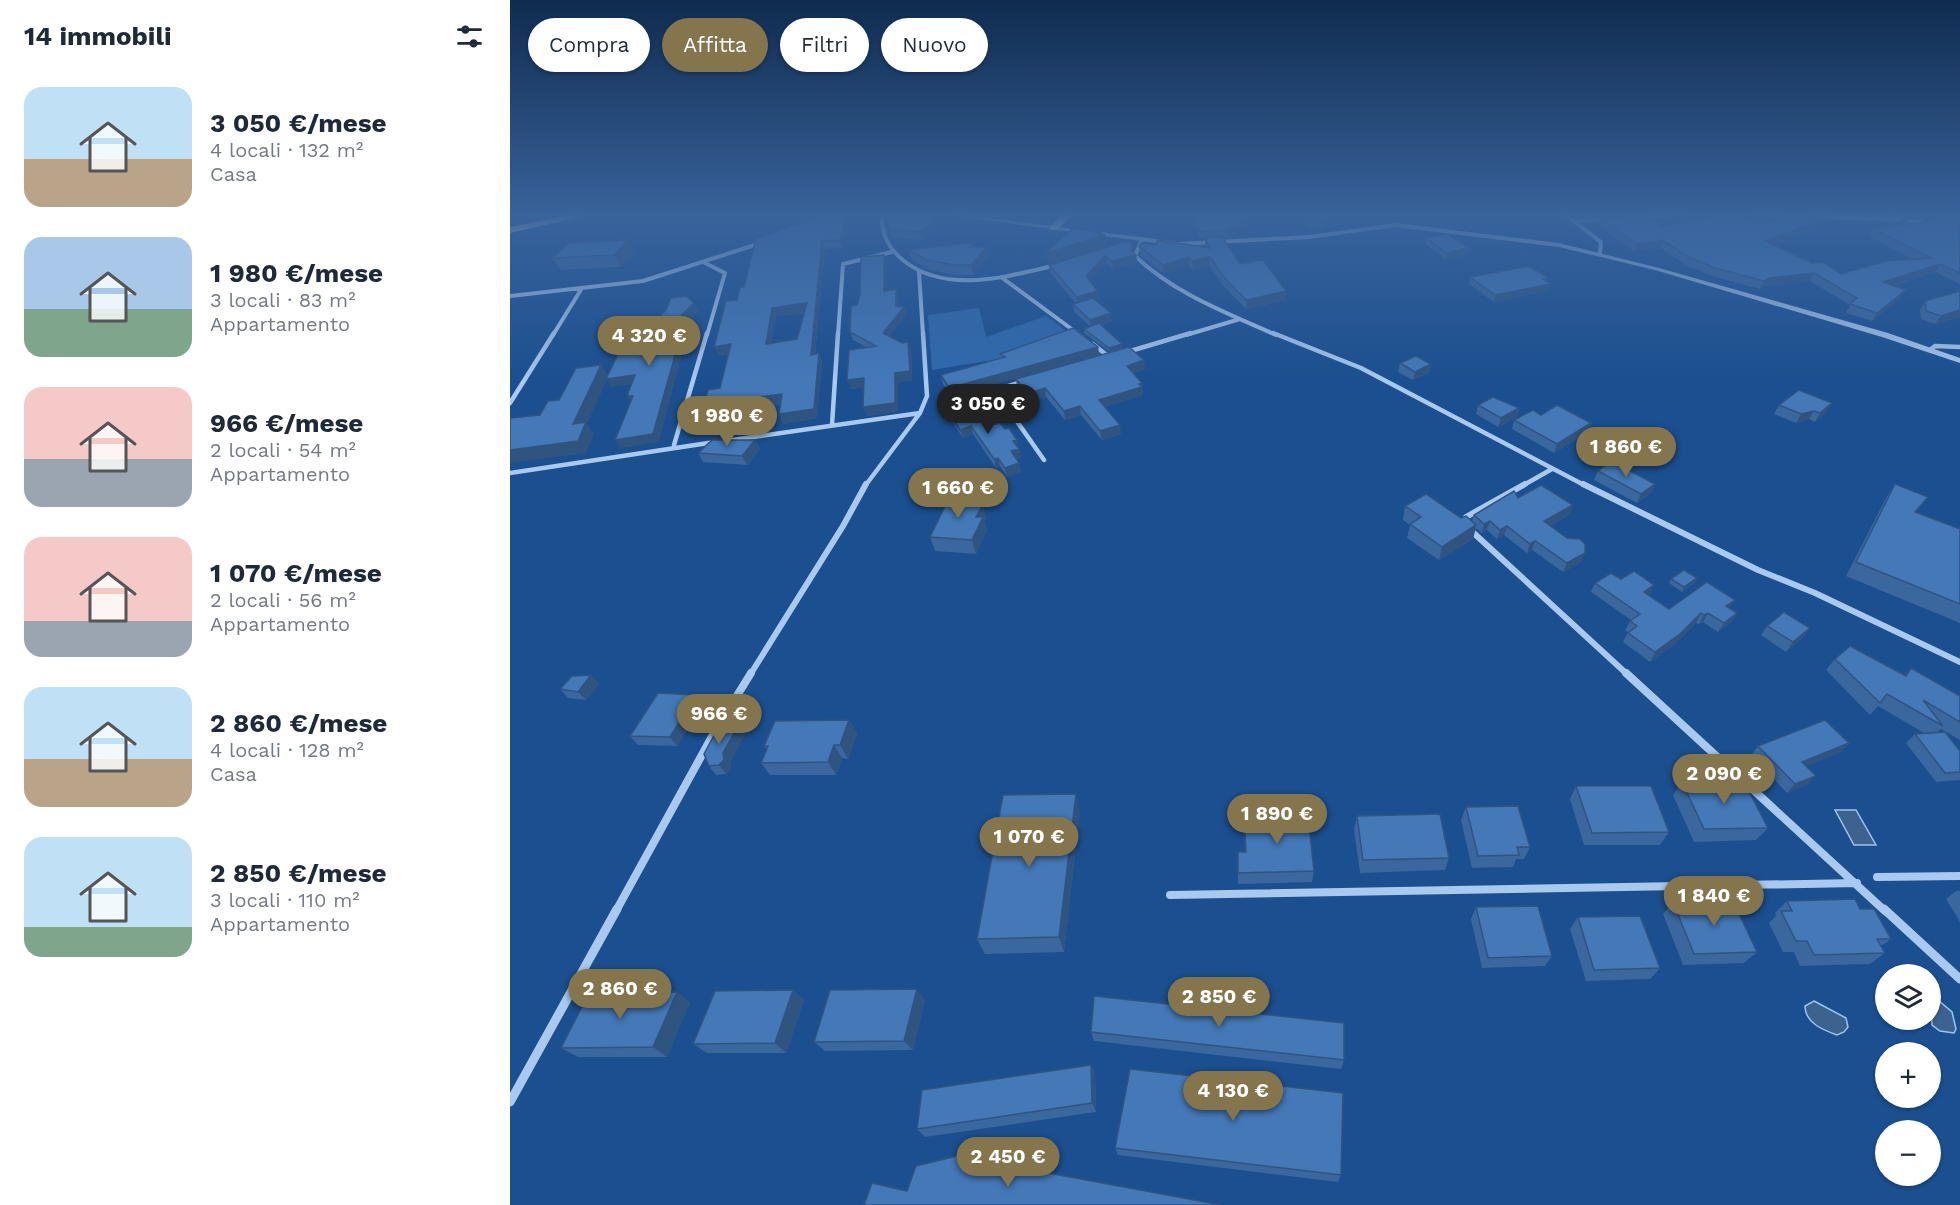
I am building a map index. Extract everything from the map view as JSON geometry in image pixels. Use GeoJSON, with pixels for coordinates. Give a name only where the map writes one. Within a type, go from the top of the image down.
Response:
{"type":"FeatureCollection","features":[{"type":"Feature","properties":{"kind":"street"},"geometry":{"type":"LineString","coordinates":[[510,296],[643,281],[684,269]]}},
{"type":"Feature","properties":{"kind":"street"},"geometry":{"type":"LineString","coordinates":[[674,445],[725,273],[717,269]]}},
{"type":"Feature","properties":{"kind":"street"},"geometry":{"type":"LineString","coordinates":[[832,425],[843,269]]}},
{"type":"Feature","properties":{"kind":"street"},"geometry":{"type":"LineString","coordinates":[[915,269],[948,279],[1001,277],[1039,269]]}},
{"type":"Feature","properties":{"kind":"street"},"geometry":{"type":"LineString","coordinates":[[1149,269],[1156,276],[1240,319],[1361,368],[1552,470],[1758,570],[1826,597],[1960,662]]}},
{"type":"Feature","properties":{"kind":"street"},"geometry":{"type":"LineString","coordinates":[[1655,269],[1930,350],[1960,361]]}},
{"type":"Feature","properties":{"kind":"street"},"geometry":{"type":"LineString","coordinates":[[510,1102],[714,733],[843,526],[868,480],[920,413],[927,396],[919,272]]}},
{"type":"Feature","properties":{"kind":"street"},"geometry":{"type":"LineString","coordinates":[[1001,277],[1081,336]]}},
{"type":"Feature","properties":{"kind":"street"},"geometry":{"type":"LineString","coordinates":[[510,403],[582,288]]}},
{"type":"Feature","properties":{"kind":"street"},"geometry":{"type":"LineString","coordinates":[[1098,360],[1240,319]]}},
{"type":"Feature","properties":{"kind":"street"},"geometry":{"type":"LineString","coordinates":[[1090,343],[1109,357]]}},
{"type":"Feature","properties":{"kind":"street"},"geometry":{"type":"LineString","coordinates":[[1930,350],[1935,346],[1960,347]]}},
{"type":"Feature","properties":{"kind":"street"},"geometry":{"type":"LineString","coordinates":[[1029,380],[995,390],[1044,460]]}},
{"type":"Feature","properties":{"kind":"street"},"geometry":{"type":"LineString","coordinates":[[510,473],[920,413]]}},
{"type":"Feature","properties":{"kind":"street"},"geometry":{"type":"LineString","coordinates":[[1552,470],[1466,517],[1466,526],[1960,979]]}},
{"type":"Feature","properties":{"kind":"street"},"geometry":{"type":"LineString","coordinates":[[1877,877],[1960,876]]}},
{"type":"Feature","properties":{"kind":"street"},"geometry":{"type":"LineString","coordinates":[[1170,895],[1857,883]]}},
{"type":"Feature","properties":{"kind":"shaded area"},"geometry":{"type":"Polygon","coordinates":[[[979,308],[986,337],[1046,316],[1070,334],[989,363],[986,361],[932,370],[928,315],[979,308]]]}},
{"type":"Feature","properties":{"kind":"shaded area"},"geometry":{"type":"Polygon","coordinates":[[[1835,810],[1856,810],[1876,845],[1854,845],[1835,810]]]}},
{"type":"Feature","properties":{"kind":"shaded area"},"geometry":{"type":"Polygon","coordinates":[[[1814,1001],[1846,1018],[1848,1027],[1844,1032],[1837,1035],[1811,1021],[1805,1006],[1814,1001]]]}},
{"type":"Feature","properties":{"kind":"shaded area"},"geometry":{"type":"Polygon","coordinates":[[[1941,1003],[1952,1012],[1956,1029],[1954,1033],[1940,1031],[1941,1003]]]}},
{"type":"Feature","properties":{"kind":"building"},"geometry":{"type":"Polygon","coordinates":[[[748,269],[819,269],[811,355],[819,353],[814,409],[779,414],[782,394],[704,404],[708,390],[720,388],[731,344],[714,347],[726,301],[737,300],[740,287],[744,287],[748,269]],[[807,303],[772,308],[766,344],[797,339],[807,303]]]}},
{"type":"Feature","properties":{"kind":"building"},"geometry":{"type":"Polygon","coordinates":[[[861,269],[884,269],[884,291],[896,289],[896,306],[904,307],[883,333],[902,343],[908,342],[910,371],[895,373],[895,403],[863,407],[864,378],[847,380],[849,350],[876,346],[850,332],[851,306],[857,305],[860,294],[861,269]]]}},
{"type":"Feature","properties":{"kind":"building"},"geometry":{"type":"Polygon","coordinates":[[[1053,269],[1092,269],[1086,276],[1098,291],[1077,297],[1053,269]]]}},
{"type":"Feature","properties":{"kind":"building"},"geometry":{"type":"Polygon","coordinates":[[[1218,269],[1270,269],[1286,291],[1246,300],[1218,269]]]}},
{"type":"Feature","properties":{"kind":"building"},"geometry":{"type":"Polygon","coordinates":[[[1512,269],[1534,269],[1548,278],[1543,279],[1551,284],[1495,295],[1470,277],[1512,269]]]}},
{"type":"Feature","properties":{"kind":"building"},"geometry":{"type":"Polygon","coordinates":[[[1720,269],[1834,269],[1841,274],[1858,269],[1923,269],[1883,282],[1906,290],[1877,313],[1850,304],[1857,298],[1814,273],[1770,278],[1764,281],[1720,269]]]}},
{"type":"Feature","properties":{"kind":"building"},"geometry":{"type":"Polygon","coordinates":[[[1960,291],[1960,310],[1941,316],[1926,311],[1925,301],[1960,291]]]}},
{"type":"Feature","properties":{"kind":"building"},"geometry":{"type":"Polygon","coordinates":[[[686,296],[694,303],[672,325],[684,323],[653,434],[615,440],[633,396],[627,396],[635,375],[606,379],[631,327],[637,326],[638,323],[656,320],[666,310],[671,298],[686,296]]]}},
{"type":"Feature","properties":{"kind":"building"},"geometry":{"type":"Polygon","coordinates":[[[1093,298],[1111,313],[1090,320],[1073,304],[1093,298]]]}},
{"type":"Feature","properties":{"kind":"building"},"geometry":{"type":"Polygon","coordinates":[[[1099,323],[1122,344],[1109,348],[1084,329],[1099,323]]]}},
{"type":"Feature","properties":{"kind":"building"},"geometry":{"type":"Polygon","coordinates":[[[1073,328],[1098,347],[949,388],[941,375],[1005,357],[1000,354],[1073,328]]]}},
{"type":"Feature","properties":{"kind":"building"},"geometry":{"type":"Polygon","coordinates":[[[1129,347],[1144,360],[1127,366],[1142,383],[1139,384],[1142,387],[1099,400],[1120,425],[1100,431],[1080,406],[1064,411],[1045,388],[1028,394],[1016,379],[1129,347]]]}},
{"type":"Feature","properties":{"kind":"building"},"geometry":{"type":"Polygon","coordinates":[[[1416,356],[1431,364],[1415,372],[1400,363],[1416,356]]]}},
{"type":"Feature","properties":{"kind":"building"},"geometry":{"type":"Polygon","coordinates":[[[601,365],[573,424],[586,422],[578,441],[510,450],[510,418],[540,415],[548,401],[559,400],[576,368],[601,365]]]}},
{"type":"Feature","properties":{"kind":"building"},"geometry":{"type":"Polygon","coordinates":[[[1799,390],[1832,403],[1820,413],[1814,411],[1801,414],[1779,405],[1799,390]]]}},
{"type":"Feature","properties":{"kind":"building"},"geometry":{"type":"Polygon","coordinates":[[[1493,397],[1519,408],[1501,418],[1478,405],[1493,397]]]}},
{"type":"Feature","properties":{"kind":"building"},"geometry":{"type":"Polygon","coordinates":[[[959,402],[971,420],[985,416],[992,425],[1000,423],[1005,429],[1009,428],[1017,440],[1013,441],[1019,449],[1011,451],[1019,463],[1005,468],[998,458],[994,459],[971,426],[960,430],[945,406],[959,402]]]}},
{"type":"Feature","properties":{"kind":"building"},"geometry":{"type":"Polygon","coordinates":[[[1557,405],[1591,423],[1557,444],[1514,420],[1533,410],[1541,415],[1557,405]]]}},
{"type":"Feature","properties":{"kind":"building"},"geometry":{"type":"Polygon","coordinates":[[[712,440],[755,440],[742,456],[698,453],[712,440]]]}},
{"type":"Feature","properties":{"kind":"building"},"geometry":{"type":"Polygon","coordinates":[[[1611,461],[1655,484],[1641,494],[1598,471],[1611,461]]]}},
{"type":"Feature","properties":{"kind":"building"},"geometry":{"type":"Polygon","coordinates":[[[1895,484],[1928,497],[1915,512],[1960,529],[1960,604],[1856,562],[1895,484]]]}},
{"type":"Feature","properties":{"kind":"building"},"geometry":{"type":"Polygon","coordinates":[[[1541,485],[1573,505],[1544,521],[1567,538],[1580,539],[1585,544],[1585,553],[1567,563],[1535,541],[1530,544],[1507,526],[1500,530],[1490,521],[1484,524],[1474,515],[1514,491],[1518,498],[1541,485]]]}},
{"type":"Feature","properties":{"kind":"building"},"geometry":{"type":"Polygon","coordinates":[[[951,494],[972,495],[968,503],[983,504],[976,517],[983,517],[972,540],[930,537],[951,494]]]}},
{"type":"Feature","properties":{"kind":"building"},"geometry":{"type":"Polygon","coordinates":[[[1426,494],[1461,518],[1466,516],[1476,525],[1442,547],[1410,524],[1421,517],[1405,506],[1426,494]]]}},
{"type":"Feature","properties":{"kind":"building"},"geometry":{"type":"Polygon","coordinates":[[[1684,570],[1697,578],[1684,587],[1671,579],[1684,570]]]}},
{"type":"Feature","properties":{"kind":"building"},"geometry":{"type":"Polygon","coordinates":[[[1634,571],[1654,585],[1644,592],[1669,609],[1707,582],[1735,600],[1726,606],[1737,613],[1724,623],[1708,613],[1704,615],[1701,613],[1680,634],[1655,652],[1628,633],[1637,626],[1630,621],[1640,614],[1595,583],[1611,573],[1621,579],[1634,571]]]}},
{"type":"Feature","properties":{"kind":"building"},"geometry":{"type":"Polygon","coordinates":[[[1784,612],[1810,628],[1793,642],[1767,626],[1784,612]]]}},
{"type":"Feature","properties":{"kind":"building"},"geometry":{"type":"Polygon","coordinates":[[[1850,646],[1906,676],[1911,668],[1960,696],[1960,722],[1923,700],[1943,726],[1887,694],[1880,703],[1835,659],[1850,646]]]}},
{"type":"Feature","properties":{"kind":"building"},"geometry":{"type":"Polygon","coordinates":[[[591,675],[578,692],[560,689],[572,676],[591,675]]]}},
{"type":"Feature","properties":{"kind":"building"},"geometry":{"type":"Polygon","coordinates":[[[658,693],[696,695],[670,737],[630,736],[658,693]]]}},
{"type":"Feature","properties":{"kind":"building"},"geometry":{"type":"Polygon","coordinates":[[[849,720],[840,745],[834,745],[828,762],[761,763],[768,746],[764,746],[775,721],[849,720]]]}},
{"type":"Feature","properties":{"kind":"building"},"geometry":{"type":"Polygon","coordinates":[[[1825,720],[1849,743],[1802,762],[1816,776],[1795,784],[1758,746],[1825,720]]]}},
{"type":"Feature","properties":{"kind":"building"},"geometry":{"type":"Polygon","coordinates":[[[719,726],[738,726],[723,753],[724,760],[719,765],[709,766],[704,754],[719,726]]]}},
{"type":"Feature","properties":{"kind":"building"},"geometry":{"type":"Polygon","coordinates":[[[1945,732],[1960,751],[1960,772],[1945,773],[1915,734],[1945,732]]]}},
{"type":"Feature","properties":{"kind":"building"},"geometry":{"type":"Polygon","coordinates":[[[1743,780],[1768,828],[1704,829],[1682,782],[1743,780]]]}},
{"type":"Feature","properties":{"kind":"building"},"geometry":{"type":"Polygon","coordinates":[[[1576,786],[1651,786],[1669,832],[1592,833],[1576,786]]]}},
{"type":"Feature","properties":{"kind":"building"},"geometry":{"type":"Polygon","coordinates":[[[1076,794],[1059,937],[977,939],[1003,795],[1076,794]]]}},
{"type":"Feature","properties":{"kind":"building"},"geometry":{"type":"Polygon","coordinates":[[[1518,806],[1530,847],[1517,847],[1519,855],[1478,856],[1466,807],[1518,806]]]}},
{"type":"Feature","properties":{"kind":"building"},"geometry":{"type":"Polygon","coordinates":[[[1440,814],[1449,858],[1363,860],[1357,816],[1440,814]]]}},
{"type":"Feature","properties":{"kind":"building"},"geometry":{"type":"Polygon","coordinates":[[[1308,816],[1314,871],[1238,873],[1238,852],[1246,852],[1244,817],[1308,816]]]}},
{"type":"Feature","properties":{"kind":"building"},"geometry":{"type":"Polygon","coordinates":[[[1855,899],[1860,909],[1874,909],[1891,939],[1877,939],[1885,953],[1814,955],[1807,941],[1796,941],[1781,911],[1792,911],[1787,901],[1855,899]]]}},
{"type":"Feature","properties":{"kind":"building"},"geometry":{"type":"Polygon","coordinates":[[[1733,901],[1757,952],[1694,954],[1673,902],[1733,901]]]}},
{"type":"Feature","properties":{"kind":"building"},"geometry":{"type":"Polygon","coordinates":[[[1538,906],[1552,956],[1488,958],[1476,907],[1538,906]]]}},
{"type":"Feature","properties":{"kind":"building"},"geometry":{"type":"Polygon","coordinates":[[[1640,916],[1660,968],[1594,970],[1578,917],[1640,916]]]}},
{"type":"Feature","properties":{"kind":"building"},"geometry":{"type":"Polygon","coordinates":[[[917,989],[904,1041],[814,1042],[830,990],[917,989]]]}},
{"type":"Feature","properties":{"kind":"building"},"geometry":{"type":"Polygon","coordinates":[[[793,990],[775,1043],[693,1044],[715,991],[793,990]]]}},
{"type":"Feature","properties":{"kind":"building"},"geometry":{"type":"Polygon","coordinates":[[[677,992],[653,1047],[561,1048],[589,993],[677,992]]]}},
{"type":"Feature","properties":{"kind":"building"},"geometry":{"type":"Polygon","coordinates":[[[1094,996],[1344,1023],[1344,1060],[1091,1032],[1094,996]]]}},
{"type":"Feature","properties":{"kind":"building"},"geometry":{"type":"Polygon","coordinates":[[[1091,1065],[1092,1103],[917,1129],[922,1090],[1091,1065]]]}},
{"type":"Feature","properties":{"kind":"building"},"geometry":{"type":"Polygon","coordinates":[[[1130,1069],[1343,1093],[1341,1175],[1115,1148],[1130,1069]]]}},
{"type":"Feature","properties":{"kind":"building"},"geometry":{"type":"Polygon","coordinates":[[[957,1156],[1221,1205],[864,1205],[872,1183],[907,1191],[916,1166],[957,1156]]]}}]}
